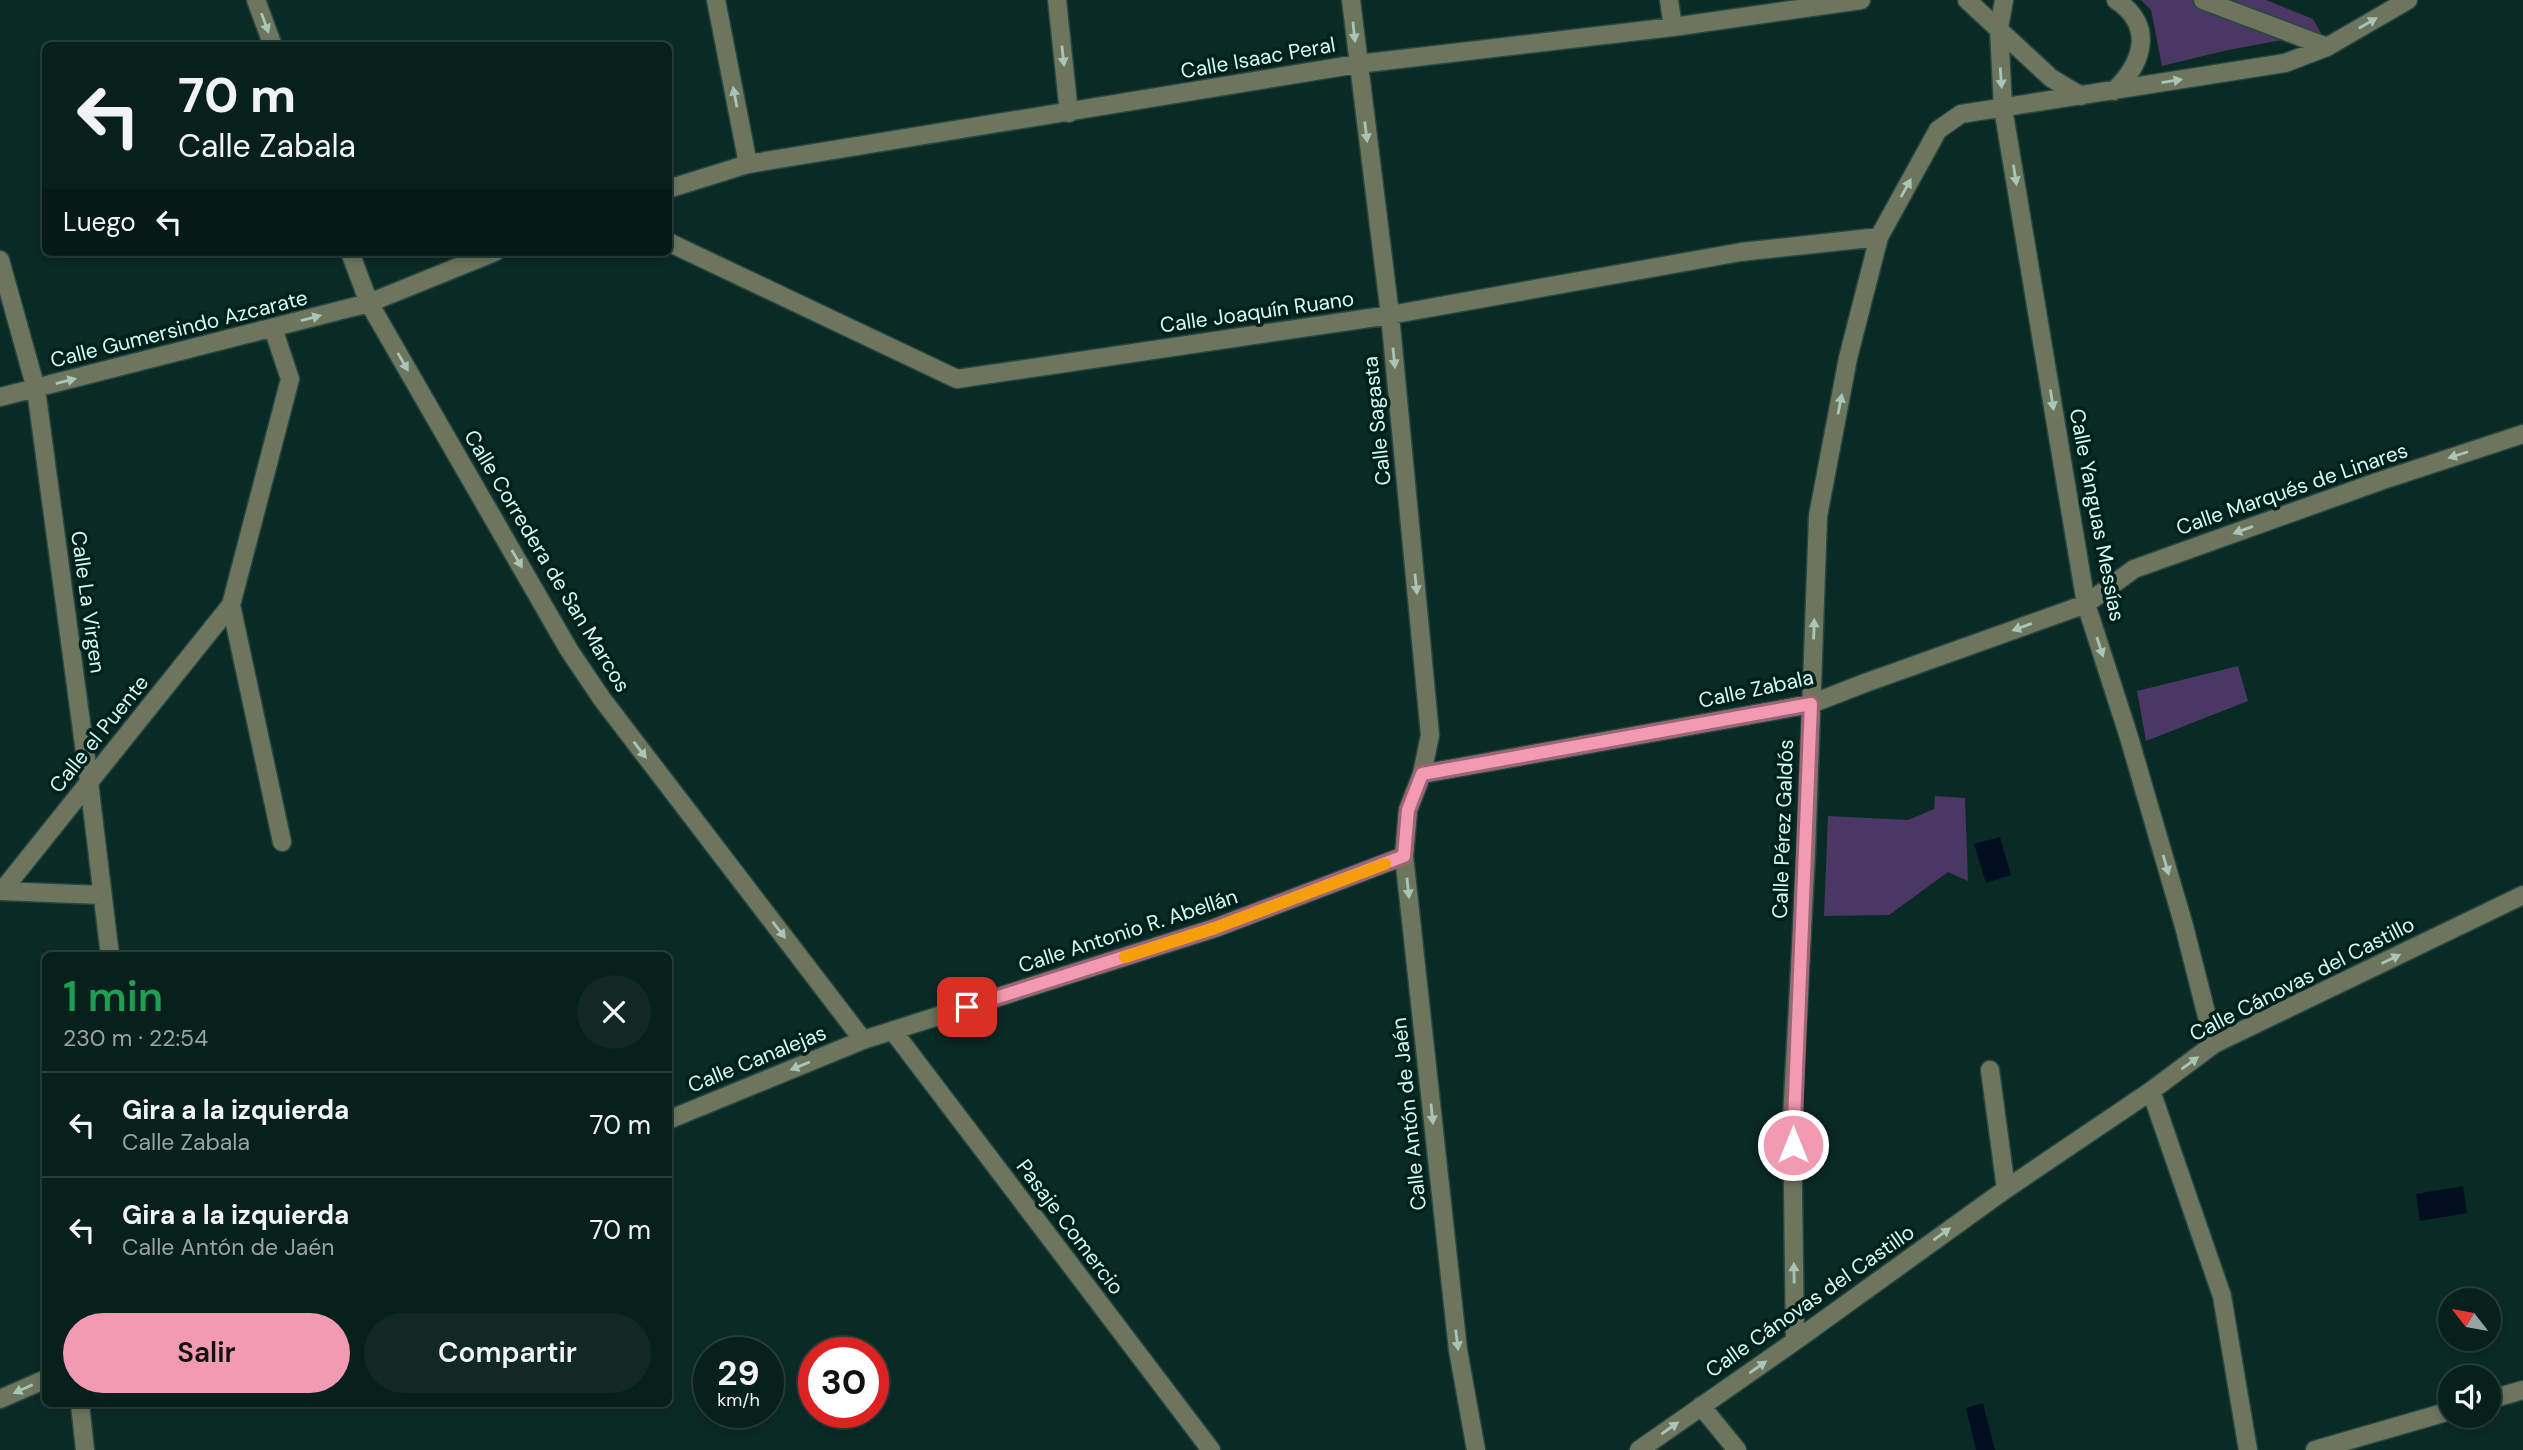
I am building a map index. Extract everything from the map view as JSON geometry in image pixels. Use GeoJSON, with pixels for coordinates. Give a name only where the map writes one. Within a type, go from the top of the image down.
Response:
{"type":"FeatureCollection","features":[{"type":"Feature","properties":{"kind":"street"},"geometry":{"type":"LineString","coordinates":[[256,0],[272,42]]}},
{"type":"Feature","properties":{"kind":"street"},"geometry":{"type":"LineString","coordinates":[[716,0],[748,164]]}},
{"type":"Feature","properties":{"kind":"street"},"geometry":{"type":"LineString","coordinates":[[1056,0],[1069,113]]}},
{"type":"Feature","properties":{"kind":"street","name":"Calle Sagasta"},"geometry":{"type":"LineString","coordinates":[[1351,0],[1390,315],[1430,735],[1422,774]]}},
{"type":"Feature","properties":{"kind":"street"},"geometry":{"type":"LineString","coordinates":[[1669,0],[1673,27]]}},
{"type":"Feature","properties":{"kind":"street","name":"Calle Isaac Peral"},"geometry":{"type":"LineString","coordinates":[[672,188],[748,164],[1358,64],[1673,27],[1861,0]]}},
{"type":"Feature","properties":{"kind":"street"},"geometry":{"type":"LineString","coordinates":[[1967,0],[2051,78],[2081,96]]}},
{"type":"Feature","properties":{"kind":"street","name":"Calle Yanguas Messías"},"geometry":{"type":"LineString","coordinates":[[2004,0],[1999,28],[2003,108],[2086,604],[2184,926],[2214,1044]]}},
{"type":"Feature","properties":{"kind":"street"},"geometry":{"type":"LineString","coordinates":[[2114,91],[2133,70],[2141,47],[2139,25],[2116,0]]}},
{"type":"Feature","properties":{"kind":"street"},"geometry":{"type":"LineString","coordinates":[[2203,0],[2327,47]]}},
{"type":"Feature","properties":{"kind":"street"},"geometry":{"type":"LineString","coordinates":[[2003,108],[2285,63],[2327,47],[2408,0]]}},
{"type":"Feature","properties":{"kind":"street","name":"Calle Pérez Galdós"},"geometry":{"type":"LineString","coordinates":[[1795,1341],[1792,1117],[1818,516],[1848,358],[1879,237],[1938,130],[1961,114],[2003,108]]}},
{"type":"Feature","properties":{"kind":"street","name":"Calle Joaquín Ruano"},"geometry":{"type":"LineString","coordinates":[[672,244],[957,379],[1390,315],[1741,252],[1879,237]]}},
{"type":"Feature","properties":{"kind":"street","name":"Calle Corredera de San Marcos"},"geometry":{"type":"LineString","coordinates":[[351,256],[369,303],[569,650],[602,699],[863,1040]]}},
{"type":"Feature","properties":{"kind":"street"},"geometry":{"type":"LineString","coordinates":[[369,303],[485,256]]}},
{"type":"Feature","properties":{"kind":"street","name":"Calle La Virgen"},"geometry":{"type":"LineString","coordinates":[[0,260],[36,389],[109,952]]}},
{"type":"Feature","properties":{"kind":"street","name":"Calle Gumersindo Azcarate"},"geometry":{"type":"LineString","coordinates":[[0,397],[369,303]]}},
{"type":"Feature","properties":{"kind":"street","name":"Calle el Puente"},"geometry":{"type":"LineString","coordinates":[[1,891],[231,604],[290,379],[272,328]]}},
{"type":"Feature","properties":{"kind":"street","name":"Calle Marqués de Linares"},"geometry":{"type":"LineString","coordinates":[[2086,604],[2134,569],[2380,481],[2523,434]]}},
{"type":"Feature","properties":{"kind":"street","name":"Calle el Puente"},"geometry":{"type":"LineString","coordinates":[[231,604],[282,842]]}},
{"type":"Feature","properties":{"kind":"street","name":"Calle Zabala"},"geometry":{"type":"LineString","coordinates":[[1422,774],[1811,704],[2086,604]]}},
{"type":"Feature","properties":{"kind":"street","name":"Calle Antón de Jaén"},"geometry":{"type":"LineString","coordinates":[[1422,774],[1408,810],[1404,856],[1458,1350],[1476,1450]]}},
{"type":"Feature","properties":{"kind":"street","name":"Calle Antonio R. Abellán"},"geometry":{"type":"LineString","coordinates":[[863,1040],[1215,928],[1404,856]]}},
{"type":"Feature","properties":{"kind":"street"},"geometry":{"type":"LineString","coordinates":[[1,891],[101,894]]}},
{"type":"Feature","properties":{"kind":"street","name":"Calle Cánovas del Castillo"},"geometry":{"type":"LineString","coordinates":[[1639,1450],[2214,1044],[2523,895]]}},
{"type":"Feature","properties":{"kind":"street","name":"Pasaje Comercio"},"geometry":{"type":"LineString","coordinates":[[893,1031],[1210,1450]]}},
{"type":"Feature","properties":{"kind":"street","name":"Calle Canalejas"},"geometry":{"type":"LineString","coordinates":[[672,1118],[863,1040]]}},
{"type":"Feature","properties":{"kind":"street"},"geometry":{"type":"LineString","coordinates":[[1990,1070],[2006,1189]]}},
{"type":"Feature","properties":{"kind":"street"},"geometry":{"type":"LineString","coordinates":[[2151,1091],[2222,1296],[2248,1450]]}},
{"type":"Feature","properties":{"kind":"street"},"geometry":{"type":"LineString","coordinates":[[0,1399],[42,1381]]}},
{"type":"Feature","properties":{"kind":"street"},"geometry":{"type":"LineString","coordinates":[[2501,1396],[2523,1390]]}},
{"type":"Feature","properties":{"kind":"street"},"geometry":{"type":"LineString","coordinates":[[1702,1406],[1737,1450]]}},
{"type":"Feature","properties":{"kind":"street"},"geometry":{"type":"LineString","coordinates":[[80,1407],[85,1450]]}},
{"type":"Feature","properties":{"kind":"street"},"geometry":{"type":"LineString","coordinates":[[2315,1450],[2438,1414]]}},
{"type":"Feature","properties":{"kind":"shaded area"},"geometry":{"type":"Polygon","coordinates":[[[2141,0],[2266,0],[2313,19],[2321,33],[2228,50],[2162,66],[2151,10],[2141,0]]]}},
{"type":"Feature","properties":{"kind":"shaded area"},"geometry":{"type":"Polygon","coordinates":[[[2238,666],[2248,701],[2146,741],[2137,691],[2238,666]]]}},
{"type":"Feature","properties":{"kind":"shaded area"},"geometry":{"type":"Polygon","coordinates":[[[1935,796],[1965,798],[1968,881],[1948,872],[1889,915],[1824,916],[1828,816],[1908,820],[1934,809],[1935,796]]]}},
{"type":"Feature","properties":{"kind":"water"},"geometry":{"type":"Polygon","coordinates":[[[2000,837],[2011,875],[1986,883],[1974,844],[2000,837]]]}},
{"type":"Feature","properties":{"kind":"water"},"geometry":{"type":"Polygon","coordinates":[[[2463,1186],[2467,1213],[2420,1221],[2416,1194],[2463,1186]]]}},
{"type":"Feature","properties":{"kind":"water"},"geometry":{"type":"Polygon","coordinates":[[[1983,1403],[1995,1450],[1976,1450],[1966,1408],[1983,1403]]]}},
{"type":"Feature","properties":{"kind":"slow traffic"},"geometry":{"type":"LineString","coordinates":[[1125,957],[1215,928],[1385,864]]}},
{"type":"Feature","properties":{"kind":"route"},"geometry":{"type":"LineString","coordinates":[[967,1007],[1215,928],[1404,856],[1408,810],[1422,774],[1811,704],[1792,1117],[1793,1145]]}}]}
